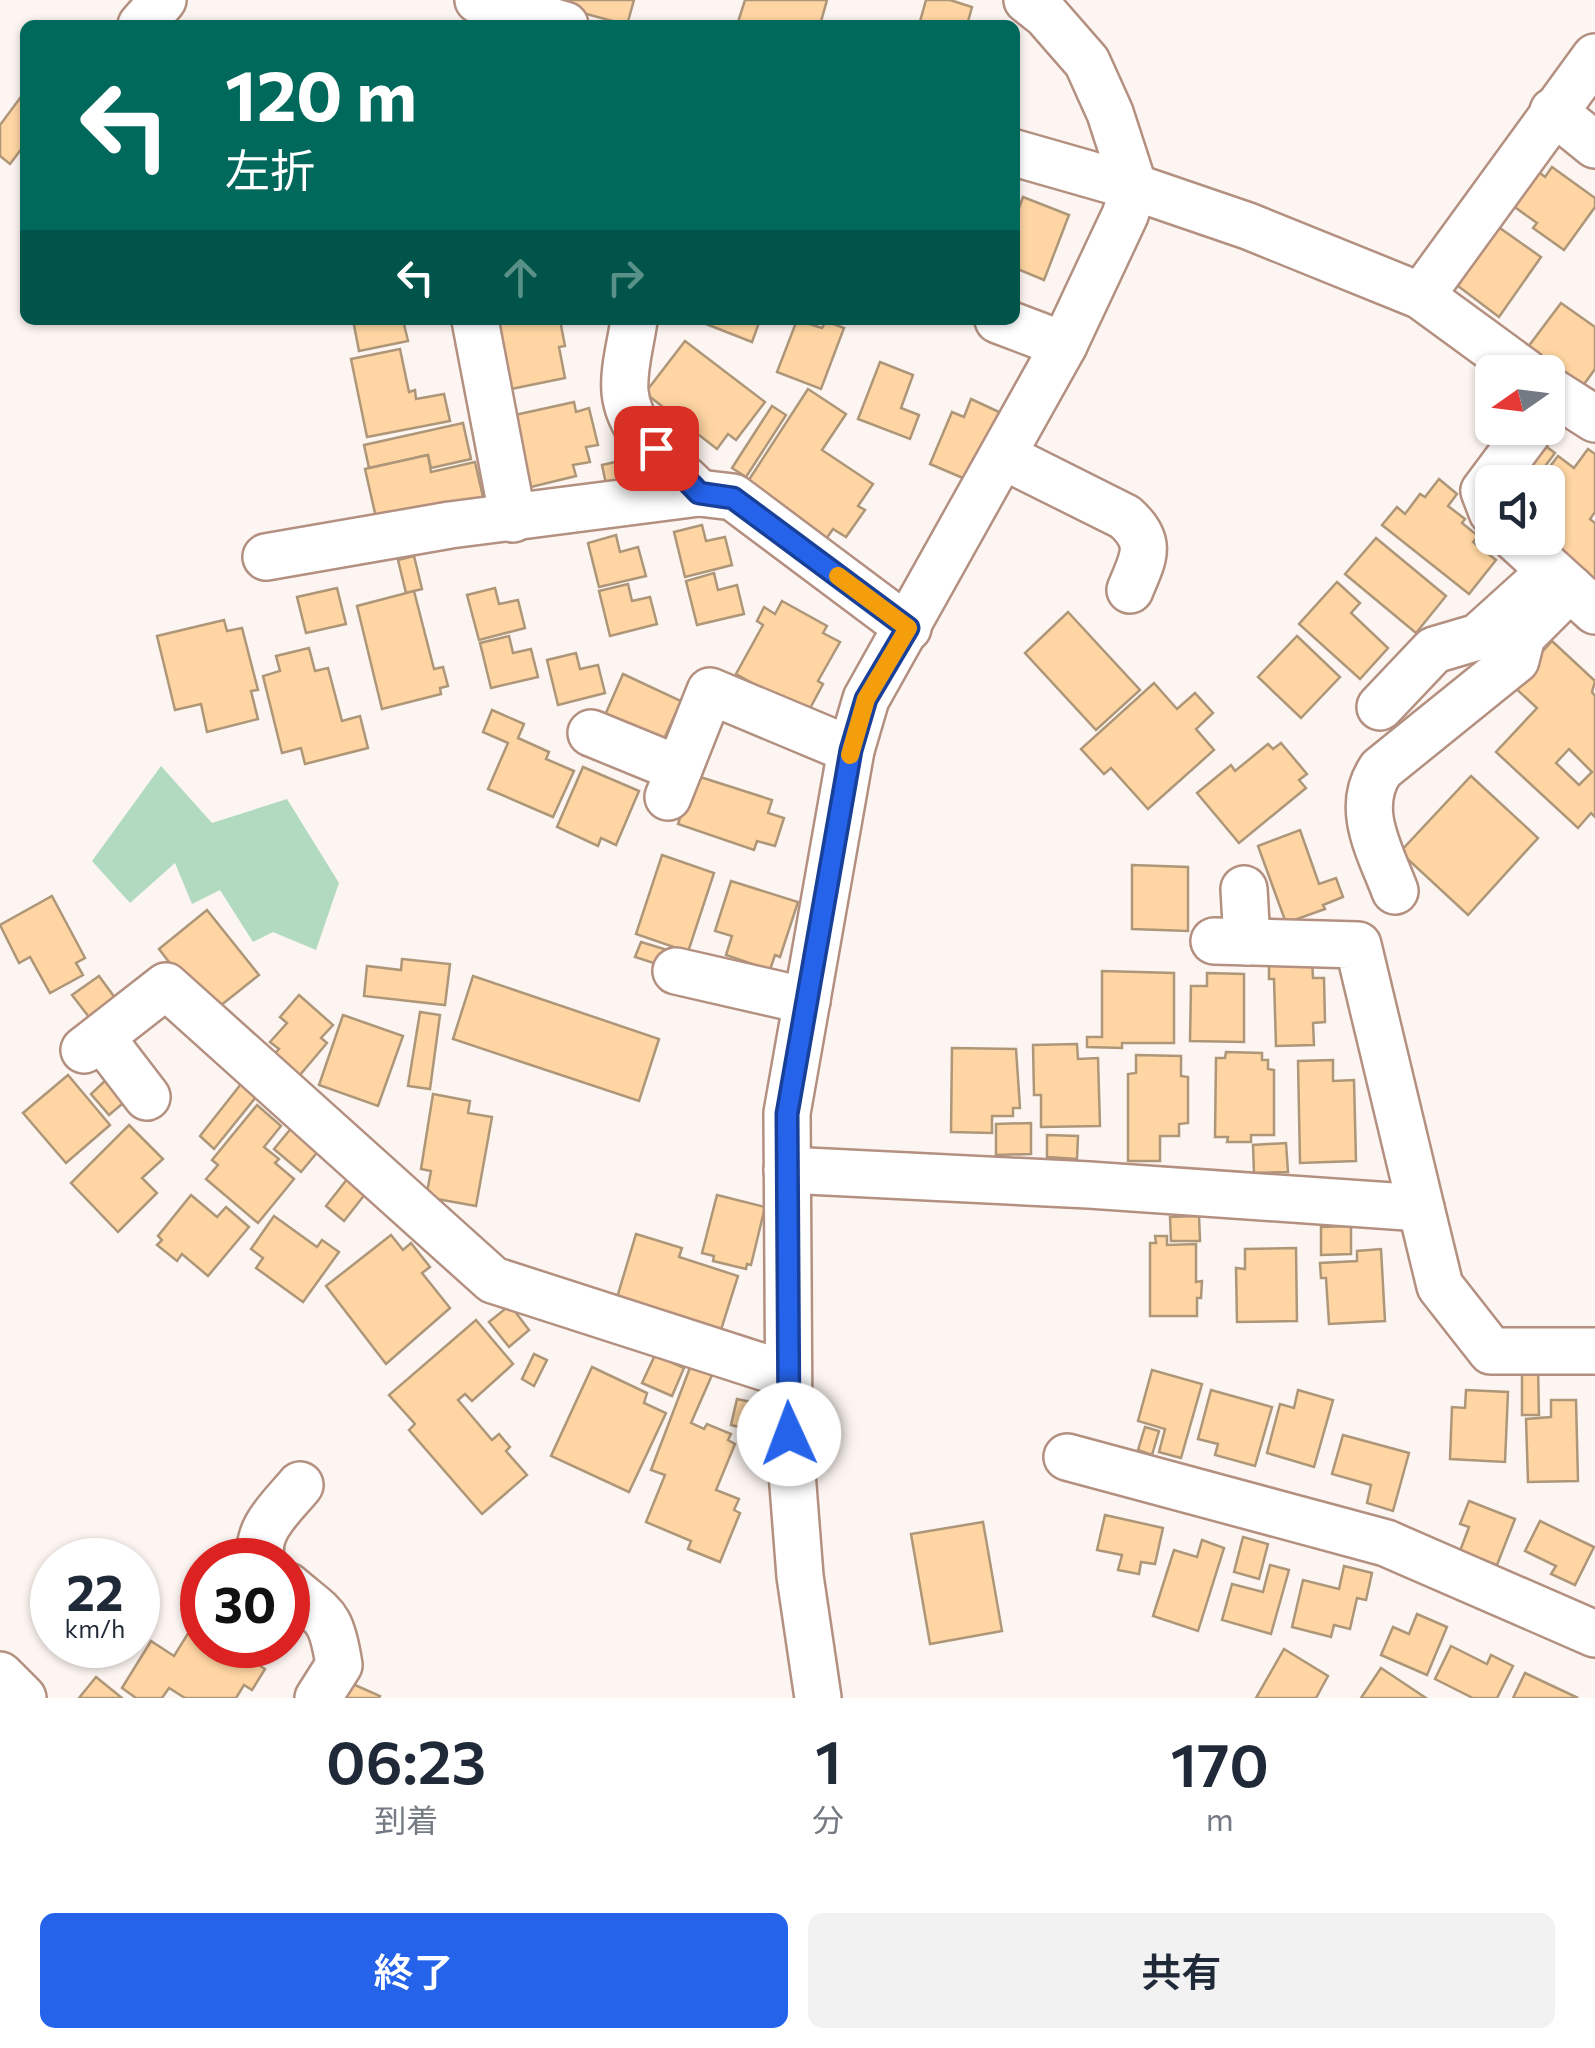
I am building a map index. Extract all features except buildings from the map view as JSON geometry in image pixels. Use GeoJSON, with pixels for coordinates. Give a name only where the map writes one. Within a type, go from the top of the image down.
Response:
{"type":"FeatureCollection","features":[{"type":"Feature","properties":{"kind":"street"},"geometry":{"type":"LineString","coordinates":[[146,20],[164,0]]}},
{"type":"Feature","properties":{"kind":"street"},"geometry":{"type":"LineString","coordinates":[[478,0],[548,20]]}},
{"type":"Feature","properties":{"kind":"street"},"geometry":{"type":"LineString","coordinates":[[818,1698],[800,1576],[788,1375],[787,1114],[851,750],[866,699],[1064,345],[1125,215],[1134,187],[1110,113],[1087,62],[1046,15],[1027,0]]}},
{"type":"Feature","properties":{"kind":"street"},"geometry":{"type":"LineString","coordinates":[[1421,296],[1595,57]]}},
{"type":"Feature","properties":{"kind":"street"},"geometry":{"type":"LineString","coordinates":[[1554,111],[1595,145]]}},
{"type":"Feature","properties":{"kind":"street"},"geometry":{"type":"LineString","coordinates":[[1020,154],[1134,187],[1248,226],[1421,296],[1490,355]]}},
{"type":"Feature","properties":{"kind":"street"},"geometry":{"type":"LineString","coordinates":[[475,325],[513,519]]}},
{"type":"Feature","properties":{"kind":"street"},"geometry":{"type":"LineString","coordinates":[[633,325],[624,388],[628,410],[637,430],[699,493]]}},
{"type":"Feature","properties":{"kind":"street"},"geometry":{"type":"LineString","coordinates":[[1011,325],[1064,345]]}},
{"type":"Feature","properties":{"kind":"street"},"geometry":{"type":"LineString","coordinates":[[1565,408],[1595,420]]}},
{"type":"Feature","properties":{"kind":"street"},"geometry":{"type":"LineString","coordinates":[[1003,456],[1125,517],[1140,531],[1145,548],[1130,590]]}},
{"type":"Feature","properties":{"kind":"street"},"geometry":{"type":"LineString","coordinates":[[266,557],[450,525],[699,493],[733,498],[908,628]]}},
{"type":"Feature","properties":{"kind":"street"},"geometry":{"type":"LineString","coordinates":[[1534,555],[1572,590]]}},
{"type":"Feature","properties":{"kind":"street"},"geometry":{"type":"LineString","coordinates":[[1380,707],[1434,650],[1478,637],[1572,590]]}},
{"type":"Feature","properties":{"kind":"street"},"geometry":{"type":"LineString","coordinates":[[1395,890],[1368,808],[1374,779],[1381,769],[1516,660],[1522,636],[1572,590]]}},
{"type":"Feature","properties":{"kind":"street"},"geometry":{"type":"LineString","coordinates":[[591,734],[673,783],[710,692],[851,750]]}},
{"type":"Feature","properties":{"kind":"street"},"geometry":{"type":"LineString","coordinates":[[1244,889],[1231,941],[1358,945],[1440,1286],[1490,1351],[1595,1351]]}},
{"type":"Feature","properties":{"kind":"street"},"geometry":{"type":"LineString","coordinates":[[676,971],[807,1001]]}},
{"type":"Feature","properties":{"kind":"street"},"geometry":{"type":"LineString","coordinates":[[147,1097],[92,1044],[166,986],[493,1280],[788,1375]]}},
{"type":"Feature","properties":{"kind":"street"},"geometry":{"type":"LineString","coordinates":[[787,1170],[1090,1185],[1422,1208]]}},
{"type":"Feature","properties":{"kind":"street"},"geometry":{"type":"LineString","coordinates":[[1067,1456],[1386,1543],[1595,1634]]}},
{"type":"Feature","properties":{"kind":"street"},"geometry":{"type":"LineString","coordinates":[[261,1538],[300,1484]]}},
{"type":"Feature","properties":{"kind":"street"},"geometry":{"type":"LineString","coordinates":[[310,1603],[325,1615],[339,1665],[318,1698]]}},
{"type":"Feature","properties":{"kind":"street"},"geometry":{"type":"LineString","coordinates":[[0,1675],[23,1698]]}},
{"type":"Feature","properties":{"kind":"green space"},"geometry":{"type":"Polygon","coordinates":[[[161,766],[212,823],[287,799],[339,883],[316,950],[273,932],[253,942],[220,890],[192,904],[175,863],[130,903],[92,861],[161,766]]]}},
{"type":"Feature","properties":{"kind":"slow traffic"},"geometry":{"type":"LineString","coordinates":[[838,576],[908,628],[866,699],[850,755]]}},
{"type":"Feature","properties":{"kind":"route"},"geometry":{"type":"LineString","coordinates":[[656,448],[699,493],[733,498],[908,628],[866,699],[851,750],[787,1114],[789,1434]]}}]}
